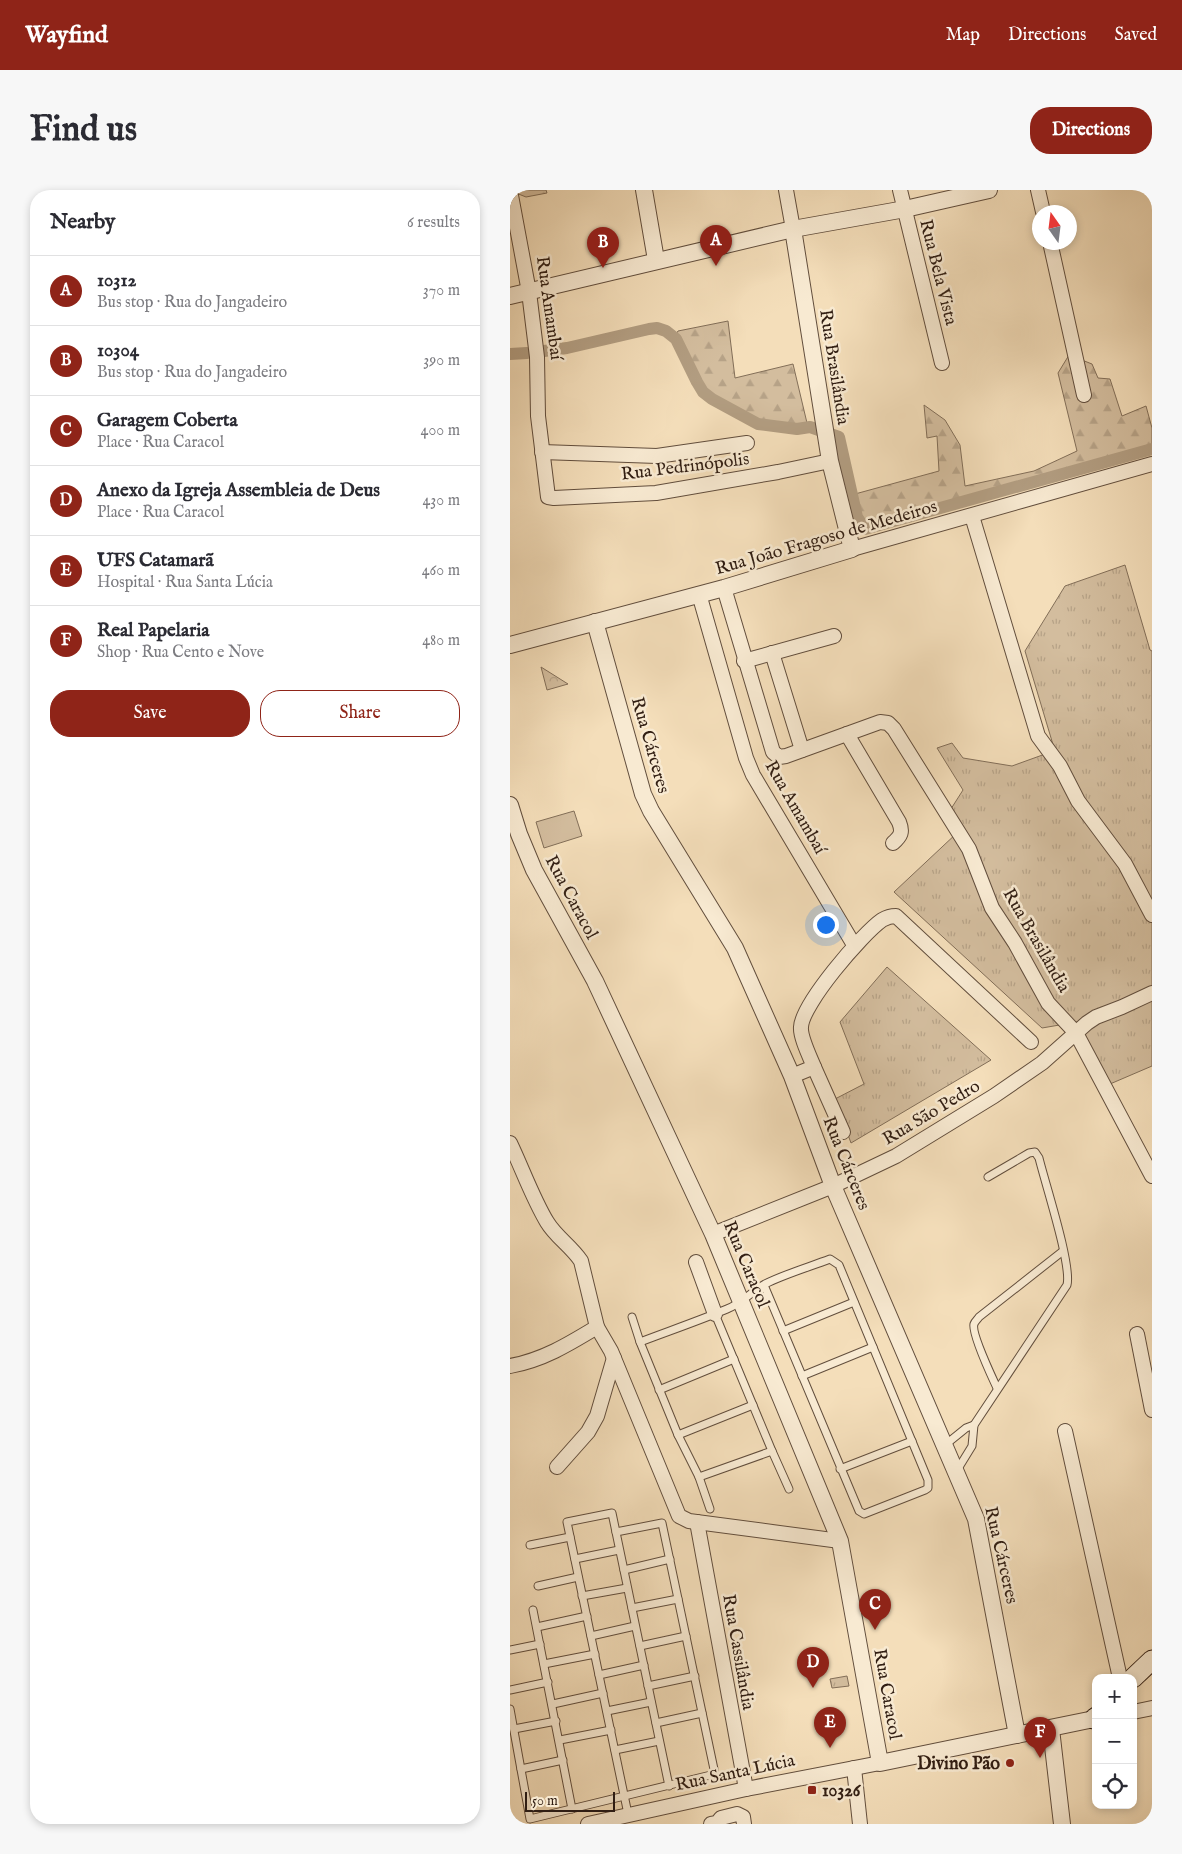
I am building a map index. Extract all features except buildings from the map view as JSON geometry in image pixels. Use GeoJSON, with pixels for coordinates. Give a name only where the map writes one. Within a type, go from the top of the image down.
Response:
{"type":"FeatureCollection","features":[{"type":"Feature","properties":{"kind":"main road"},"geometry":{"type":"LineString","coordinates":[[1137,1674],[1152,1660]]}},
{"type":"Feature","properties":{"kind":"street","name":"Rua Amambaí"},"geometry":{"type":"LineString","coordinates":[[510,190],[529,292],[538,357],[538,416],[546,492]]}},
{"type":"Feature","properties":{"kind":"street"},"geometry":{"type":"LineString","coordinates":[[644,190],[656,260]]}},
{"type":"Feature","properties":{"kind":"street","name":"Rua Brasilândia"},"geometry":{"type":"LineString","coordinates":[[786,190],[829,454],[852,549]]}},
{"type":"Feature","properties":{"kind":"street","name":"Rua Bela Vista"},"geometry":{"type":"LineString","coordinates":[[900,190],[942,363]]}},
{"type":"Feature","properties":{"kind":"street"},"geometry":{"type":"LineString","coordinates":[[510,296],[793,229],[905,210],[989,190]]}},
{"type":"Feature","properties":{"kind":"street"},"geometry":{"type":"LineString","coordinates":[[1038,190],[1041,205]]}},
{"type":"Feature","properties":{"kind":"street"},"geometry":{"type":"LineString","coordinates":[[1052,250],[1084,395]]}},
{"type":"Feature","properties":{"kind":"street"},"geometry":{"type":"LineString","coordinates":[[542,452],[657,456],[747,443]]}},
{"type":"Feature","properties":{"kind":"street","name":"Rua Pedrinópolis"},"geometry":{"type":"LineString","coordinates":[[546,492],[548,497],[554,498],[656,493],[778,472],[829,454]]}},
{"type":"Feature","properties":{"kind":"street","name":"Rua João Fragoso de Medeiros"},"geometry":{"type":"LineString","coordinates":[[510,646],[724,588],[852,549],[1152,464]]}},
{"type":"Feature","properties":{"kind":"street"},"geometry":{"type":"LineString","coordinates":[[972,516],[1038,736],[1060,766],[1078,801],[1125,864],[1152,915]]}},
{"type":"Feature","properties":{"kind":"street"},"geometry":{"type":"LineString","coordinates":[[724,588],[744,661],[773,752],[779,757],[847,734],[900,822],[902,832],[900,837],[893,843]]}},
{"type":"Feature","properties":{"kind":"street","name":"Rua Amambaí"},"geometry":{"type":"LineString","coordinates":[[699,594],[746,758],[753,775],[854,946]]}},
{"type":"Feature","properties":{"kind":"street","name":"Rua Cárceres"},"geometry":{"type":"LineString","coordinates":[[596,622],[642,794],[735,948],[792,1076],[833,1186],[976,1519],[1017,1735]]}},
{"type":"Feature","properties":{"kind":"street"},"geometry":{"type":"LineString","coordinates":[[744,661],[834,636]]}},
{"type":"Feature","properties":{"kind":"street"},"geometry":{"type":"LineString","coordinates":[[772,653],[802,750]]}},
{"type":"Feature","properties":{"kind":"street","name":"Rua Brasilândia"},"geometry":{"type":"LineString","coordinates":[[847,734],[880,722],[888,723],[894,729],[969,849],[992,908],[1015,944],[1048,1003],[1076,1033],[1152,1176]]}},
{"type":"Feature","properties":{"kind":"street","name":"Rua Caracol"},"geometry":{"type":"LineString","coordinates":[[510,805],[519,834],[534,870],[595,981],[713,1234],[840,1541],[880,1763]]}},
{"type":"Feature","properties":{"kind":"street"},"geometry":{"type":"LineString","coordinates":[[843,1132],[814,1067],[801,1032],[801,1026],[803,1018],[824,984],[854,946],[882,920],[889,916],[896,916],[1031,1042]]}},
{"type":"Feature","properties":{"kind":"street","name":"Rua São Pedro"},"geometry":{"type":"LineString","coordinates":[[713,1234],[833,1186],[896,1156],[994,1096],[1042,1063],[1096,1017],[1152,993]]}},
{"type":"Feature","properties":{"kind":"street"},"geometry":{"type":"LineString","coordinates":[[792,1076],[814,1067]]}},
{"type":"Feature","properties":{"kind":"street"},"geometry":{"type":"LineString","coordinates":[[510,1143],[547,1222],[581,1261],[597,1327],[614,1358],[677,1511],[684,1519],[697,1522],[840,1541]]}},
{"type":"Feature","properties":{"kind":"street"},"geometry":{"type":"LineString","coordinates":[[696,1262],[715,1314]]}},
{"type":"Feature","properties":{"kind":"street"},"geometry":{"type":"LineString","coordinates":[[510,1366],[533,1361],[597,1327]]}},
{"type":"Feature","properties":{"kind":"street"},"geometry":{"type":"LineString","coordinates":[[1137,1334],[1152,1410]]}},
{"type":"Feature","properties":{"kind":"street"},"geometry":{"type":"LineString","coordinates":[[557,1467],[588,1432],[597,1416],[614,1358]]}},
{"type":"Feature","properties":{"kind":"street"},"geometry":{"type":"LineString","coordinates":[[1065,1431],[1119,1674]]}},
{"type":"Feature","properties":{"kind":"street","name":"Rua Cassilândia"},"geometry":{"type":"LineString","coordinates":[[697,1522],[746,1789]]}},
{"type":"Feature","properties":{"kind":"street"},"geometry":{"type":"LineString","coordinates":[[1137,1711],[1152,1708]]}},
{"type":"Feature","properties":{"kind":"street","name":"Rua Santa Lúcia"},"geometry":{"type":"LineString","coordinates":[[588,1824],[746,1789],[1050,1729],[1092,1719]]}},
{"type":"Feature","properties":{"kind":"street"},"geometry":{"type":"LineString","coordinates":[[1050,1729],[1062,1824]]}},
{"type":"Feature","properties":{"kind":"street"},"geometry":{"type":"LineString","coordinates":[[854,1768],[860,1824]]}},
{"type":"Feature","properties":{"kind":"street"},"geometry":{"type":"LineString","coordinates":[[715,1824],[721,1818],[737,1814],[743,1817],[744,1824]]}},
{"type":"Feature","properties":{"kind":"lane"},"geometry":{"type":"LineString","coordinates":[[956,1472],[972,1446],[974,1425],[1067,1285],[1068,1279],[1068,1270],[1039,1158],[1035,1152],[1029,1153],[988,1177]]}},
{"type":"Feature","properties":{"kind":"lane"},"geometry":{"type":"LineString","coordinates":[[997,1388],[978,1344],[974,1332],[974,1324],[979,1317],[1063,1251]]}},
{"type":"Feature","properties":{"kind":"lane"},"geometry":{"type":"LineString","coordinates":[[640,1342],[742,1302],[764,1285],[832,1260],[839,1265],[928,1480],[928,1488],[864,1514],[859,1511],[764,1285]]}},
{"type":"Feature","properties":{"kind":"lane"},"geometry":{"type":"LineString","coordinates":[[784,1331],[854,1302]]}},
{"type":"Feature","properties":{"kind":"lane"},"geometry":{"type":"LineString","coordinates":[[715,1314],[789,1488]]}},
{"type":"Feature","properties":{"kind":"lane"},"geometry":{"type":"LineString","coordinates":[[632,1317],[659,1390],[678,1435],[699,1477],[710,1509]]}},
{"type":"Feature","properties":{"kind":"lane"},"geometry":{"type":"LineString","coordinates":[[802,1376],[873,1347]]}},
{"type":"Feature","properties":{"kind":"lane"},"geometry":{"type":"LineString","coordinates":[[659,1390],[734,1359]]}},
{"type":"Feature","properties":{"kind":"lane"},"geometry":{"type":"LineString","coordinates":[[678,1435],[753,1405]]}},
{"type":"Feature","properties":{"kind":"lane"},"geometry":{"type":"LineString","coordinates":[[945,1445],[966,1428],[974,1425]]}},
{"type":"Feature","properties":{"kind":"lane"},"geometry":{"type":"LineString","coordinates":[[840,1469],[912,1441]]}},
{"type":"Feature","properties":{"kind":"lane"},"geometry":{"type":"LineString","coordinates":[[699,1477],[772,1451]]}},
{"type":"Feature","properties":{"kind":"lane"},"geometry":{"type":"LineString","coordinates":[[628,1814],[567,1522],[612,1513],[669,1786]]}},
{"type":"Feature","properties":{"kind":"lane"},"geometry":{"type":"LineString","coordinates":[[510,1709],[530,1819],[715,1774],[662,1523],[616,1532]]}},
{"type":"Feature","properties":{"kind":"lane"},"geometry":{"type":"LineString","coordinates":[[530,1545],[570,1537]]}},
{"type":"Feature","properties":{"kind":"lane"},"geometry":{"type":"LineString","coordinates":[[574,1559],[619,1550]]}},
{"type":"Feature","properties":{"kind":"lane"},"geometry":{"type":"LineString","coordinates":[[624,1570],[670,1559]]}},
{"type":"Feature","properties":{"kind":"lane"},"geometry":{"type":"LineString","coordinates":[[538,1586],[578,1577]]}},
{"type":"Feature","properties":{"kind":"lane"},"geometry":{"type":"LineString","coordinates":[[582,1596],[628,1588]]}},
{"type":"Feature","properties":{"kind":"lane"},"geometry":{"type":"LineString","coordinates":[[632,1608],[678,1599]]}},
{"type":"Feature","properties":{"kind":"lane"},"geometry":{"type":"LineString","coordinates":[[533,1610],[553,1704],[572,1809]]}},
{"type":"Feature","properties":{"kind":"lane"},"geometry":{"type":"LineString","coordinates":[[537,1627],[587,1616]]}},
{"type":"Feature","properties":{"kind":"lane"},"geometry":{"type":"LineString","coordinates":[[591,1636],[635,1626]]}},
{"type":"Feature","properties":{"kind":"lane"},"geometry":{"type":"LineString","coordinates":[[640,1646],[686,1636]]}},
{"type":"Feature","properties":{"kind":"lane"},"geometry":{"type":"LineString","coordinates":[[510,1650],[540,1644]]}},
{"type":"Feature","properties":{"kind":"lane"},"geometry":{"type":"LineString","coordinates":[[544,1664],[595,1654]]}},
{"type":"Feature","properties":{"kind":"lane"},"geometry":{"type":"LineString","coordinates":[[599,1675],[644,1665]]}},
{"type":"Feature","properties":{"kind":"lane"},"geometry":{"type":"LineString","coordinates":[[648,1686],[694,1676]]}},
{"type":"Feature","properties":{"kind":"lane"},"geometry":{"type":"LineString","coordinates":[[510,1690],[548,1682]]}},
{"type":"Feature","properties":{"kind":"lane"},"geometry":{"type":"LineString","coordinates":[[553,1704],[603,1693]]}},
{"type":"Feature","properties":{"kind":"lane"},"geometry":{"type":"LineString","coordinates":[[607,1711],[651,1702]]}},
{"type":"Feature","properties":{"kind":"lane"},"geometry":{"type":"LineString","coordinates":[[656,1723],[702,1713]]}},
{"type":"Feature","properties":{"kind":"lane"},"geometry":{"type":"LineString","coordinates":[[514,1729],[556,1721]]}},
{"type":"Feature","properties":{"kind":"lane"},"geometry":{"type":"LineString","coordinates":[[560,1740],[611,1730]]}},
{"type":"Feature","properties":{"kind":"lane"},"geometry":{"type":"LineString","coordinates":[[615,1750],[659,1740]]}},
{"type":"Feature","properties":{"kind":"lane"},"geometry":{"type":"LineString","coordinates":[[521,1769],[563,1760]]}},
{"type":"Feature","properties":{"kind":"green space"},"geometry":{"type":"Polygon","coordinates":[[[515,190],[546,190],[547,193],[526,197],[516,193],[515,190]]]}},
{"type":"Feature","properties":{"kind":"green space"},"geometry":{"type":"Polygon","coordinates":[[[728,321],[735,378],[793,364],[807,423],[774,427],[749,419],[702,394],[673,339],[678,331],[728,321]]]}},
{"type":"Feature","properties":{"kind":"green space"},"geometry":{"type":"Polygon","coordinates":[[[1069,355],[1092,364],[1098,378],[1110,379],[1122,416],[1146,406],[1152,428],[1152,449],[867,530],[857,517],[855,494],[939,471],[937,436],[927,438],[924,405],[945,420],[960,445],[965,486],[1034,471],[1077,451],[1058,373],[1069,355]]]}},
{"type":"Feature","properties":{"kind":"green space"},"geometry":{"type":"Polygon","coordinates":[[[1125,565],[1150,650],[1152,651],[1152,1066],[1103,1087],[1077,1022],[1042,1028],[894,892],[958,832],[949,812],[963,790],[937,748],[952,743],[963,758],[1012,766],[1048,753],[1057,758],[1025,651],[1065,586],[1125,565]]]}},
{"type":"Feature","properties":{"kind":"green space"},"geometry":{"type":"Polygon","coordinates":[[[541,667],[568,684],[547,690],[541,667]]]}},
{"type":"Feature","properties":{"kind":"green space"},"geometry":{"type":"Polygon","coordinates":[[[574,811],[582,836],[544,848],[536,822],[574,811]]]}},
{"type":"Feature","properties":{"kind":"green space"},"geometry":{"type":"Polygon","coordinates":[[[887,967],[991,1060],[851,1143],[835,1099],[864,1084],[840,1022],[887,967]]]}},
{"type":"Feature","properties":{"kind":"green space"},"geometry":{"type":"Polygon","coordinates":[[[847,1676],[849,1686],[832,1688],[830,1679],[847,1676]]]}},
{"type":"Feature","properties":{"kind":"waterway"},"geometry":{"type":"LineString","coordinates":[[544,351],[567,348],[649,329],[657,328],[666,331],[676,339],[697,382],[703,392],[712,399],[758,424],[797,429],[810,427],[839,437],[857,517],[865,529],[1152,449]]}},
{"type":"Feature","properties":{"kind":"waterway"},"geometry":{"type":"LineString","coordinates":[[510,354],[527,353]]}},
{"type":"Feature","properties":{"kind":"place","name":"10312"},"geometry":{"type":"Point","coordinates":[716,266]}},
{"type":"Feature","properties":{"kind":"place","name":"10304"},"geometry":{"type":"Point","coordinates":[603,268]}},
{"type":"Feature","properties":{"kind":"place","name":"Garagem Coberta"},"geometry":{"type":"Point","coordinates":[875,1630]}},
{"type":"Feature","properties":{"kind":"place","name":"Anexo da Igreja Assembleia de Deus"},"geometry":{"type":"Point","coordinates":[813,1688]}},
{"type":"Feature","properties":{"kind":"place","name":"UFS Catamarã"},"geometry":{"type":"Point","coordinates":[830,1748]}},
{"type":"Feature","properties":{"kind":"place","name":"Real Papelaria"},"geometry":{"type":"Point","coordinates":[1040,1758]}},
{"type":"Feature","properties":{"kind":"place","name":"Divino Pão"},"geometry":{"type":"Point","coordinates":[1010,1763]}},
{"type":"Feature","properties":{"kind":"place","name":"10326"},"geometry":{"type":"Point","coordinates":[812,1790]}}]}
